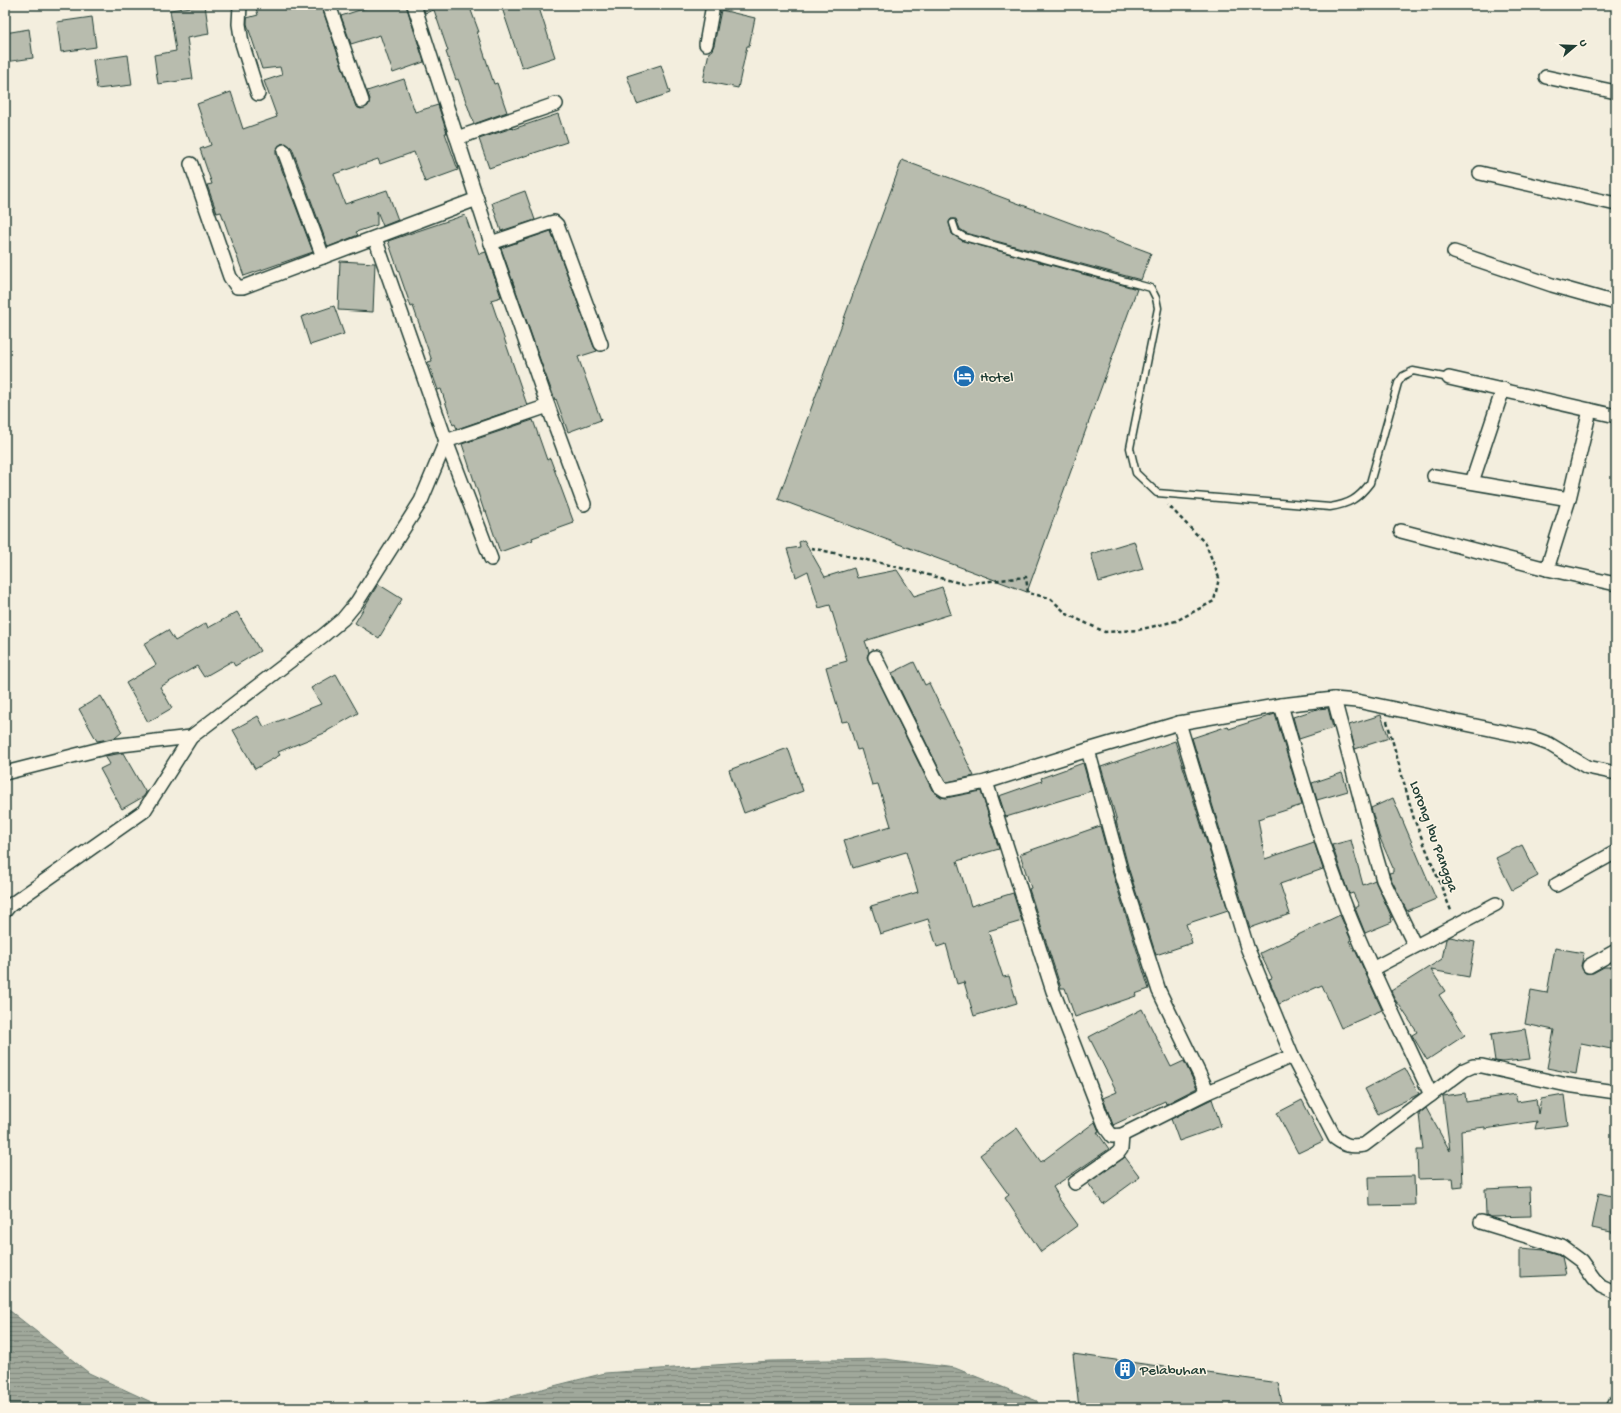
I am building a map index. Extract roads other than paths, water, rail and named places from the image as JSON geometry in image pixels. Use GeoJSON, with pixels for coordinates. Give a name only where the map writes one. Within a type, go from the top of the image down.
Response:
{"type":"FeatureCollection","features":[{"type":"Feature","properties":{"kind":"street"},"geometry":{"type":"LineString","coordinates":[[240,5],[239,24],[242,42],[258,94]]}},
{"type":"Feature","properties":{"kind":"street"},"geometry":{"type":"LineString","coordinates":[[328,5],[362,101]]}},
{"type":"Feature","properties":{"kind":"street"},"geometry":{"type":"LineString","coordinates":[[414,5],[491,243],[584,504]]}},
{"type":"Feature","properties":{"kind":"street"},"geometry":{"type":"LineString","coordinates":[[706,44],[713,5]]}},
{"type":"Feature","properties":{"kind":"street"},"geometry":{"type":"LineString","coordinates":[[1546,77],[1616,92]]}},
{"type":"Feature","properties":{"kind":"street"},"geometry":{"type":"LineString","coordinates":[[457,138],[556,104]]}},
{"type":"Feature","properties":{"kind":"street"},"geometry":{"type":"LineString","coordinates":[[284,151],[323,257]]}},
{"type":"Feature","properties":{"kind":"street"},"geometry":{"type":"LineString","coordinates":[[191,164],[230,277],[237,287],[243,287],[477,200]]}},
{"type":"Feature","properties":{"kind":"street"},"geometry":{"type":"LineString","coordinates":[[1480,173],[1616,204]]}},
{"type":"Feature","properties":{"kind":"street"},"geometry":{"type":"LineString","coordinates":[[491,243],[554,222],[557,224],[601,344]]}},
{"type":"Feature","properties":{"kind":"street"},"geometry":{"type":"LineString","coordinates":[[375,238],[446,441],[491,559]]}},
{"type":"Feature","properties":{"kind":"street"},"geometry":{"type":"LineString","coordinates":[[1454,252],[1538,280],[1616,303]]}},
{"type":"Feature","properties":{"kind":"street"},"geometry":{"type":"LineString","coordinates":[[1448,378],[1503,389],[1616,416]]}},
{"type":"Feature","properties":{"kind":"street"},"geometry":{"type":"LineString","coordinates":[[1472,482],[1503,389]]}},
{"type":"Feature","properties":{"kind":"street"},"geometry":{"type":"LineString","coordinates":[[5,911],[9,906],[144,812],[191,738],[344,619],[357,602],[421,501],[446,441],[548,406]]}},
{"type":"Feature","properties":{"kind":"street"},"geometry":{"type":"LineString","coordinates":[[1547,569],[1569,499],[1590,410]]}},
{"type":"Feature","properties":{"kind":"street"},"geometry":{"type":"LineString","coordinates":[[1434,476],[1569,499]]}},
{"type":"Feature","properties":{"kind":"street"},"geometry":{"type":"LineString","coordinates":[[1401,531],[1547,569],[1616,584]]}},
{"type":"Feature","properties":{"kind":"street"},"geometry":{"type":"LineString","coordinates":[[875,657],[939,786],[945,790],[986,782],[1179,723],[1281,705],[1334,699],[1357,701],[1533,738],[1549,744],[1587,767],[1616,773]]}},
{"type":"Feature","properties":{"kind":"street"},"geometry":{"type":"LineString","coordinates":[[1334,699],[1373,846],[1384,880],[1415,946]]}},
{"type":"Feature","properties":{"kind":"street"},"geometry":{"type":"LineString","coordinates":[[1281,705],[1319,834],[1346,910],[1372,969],[1432,1095]]}},
{"type":"Feature","properties":{"kind":"street"},"geometry":{"type":"LineString","coordinates":[[1179,723],[1247,947],[1292,1056],[1335,1138],[1343,1144],[1351,1146],[1364,1145],[1464,1070],[1473,1066],[1482,1066],[1567,1085],[1616,1092]]}},
{"type":"Feature","properties":{"kind":"street"},"geometry":{"type":"LineString","coordinates":[[5,774],[112,746],[191,738]]}},
{"type":"Feature","properties":{"kind":"street"},"geometry":{"type":"LineString","coordinates":[[1088,750],[1121,872],[1159,991],[1208,1092]]}},
{"type":"Feature","properties":{"kind":"street"},"geometry":{"type":"LineString","coordinates":[[986,782],[1053,991],[1106,1128],[1112,1136],[1122,1135],[1208,1092],[1292,1056]]}},
{"type":"Feature","properties":{"kind":"street"},"geometry":{"type":"LineString","coordinates":[[1556,885],[1616,852]]}},
{"type":"Feature","properties":{"kind":"street"},"geometry":{"type":"LineString","coordinates":[[1372,969],[1496,904]]}},
{"type":"Feature","properties":{"kind":"street"},"geometry":{"type":"LineString","coordinates":[[1589,966],[1616,951]]}},
{"type":"Feature","properties":{"kind":"street"},"geometry":{"type":"LineString","coordinates":[[1075,1183],[1121,1149],[1122,1135]]}},
{"type":"Feature","properties":{"kind":"street"},"geometry":{"type":"LineString","coordinates":[[1482,1222],[1562,1247],[1582,1261],[1594,1279],[1601,1286],[1616,1293]]}},
{"type":"Feature","properties":{"kind":"street"},"geometry":{"type":"LineString","coordinates":[[1613,1408],[1616,1402]]}},
{"type":"Feature","properties":{"kind":"lane"},"geometry":{"type":"LineString","coordinates":[[952,223],[956,232],[964,237],[1151,288],[1156,298],[1158,308],[1130,448],[1136,473],[1157,493],[1330,507],[1344,505],[1361,495],[1370,483],[1398,383],[1403,376],[1413,371],[1448,378]]}},
{"type":"Feature","properties":{"kind":"place","name":"Hotel"},"geometry":{"type":"Point","coordinates":[964,376]}},
{"type":"Feature","properties":{"kind":"place","name":"Pelabuhan"},"geometry":{"type":"Point","coordinates":[1125,1369]}}]}
